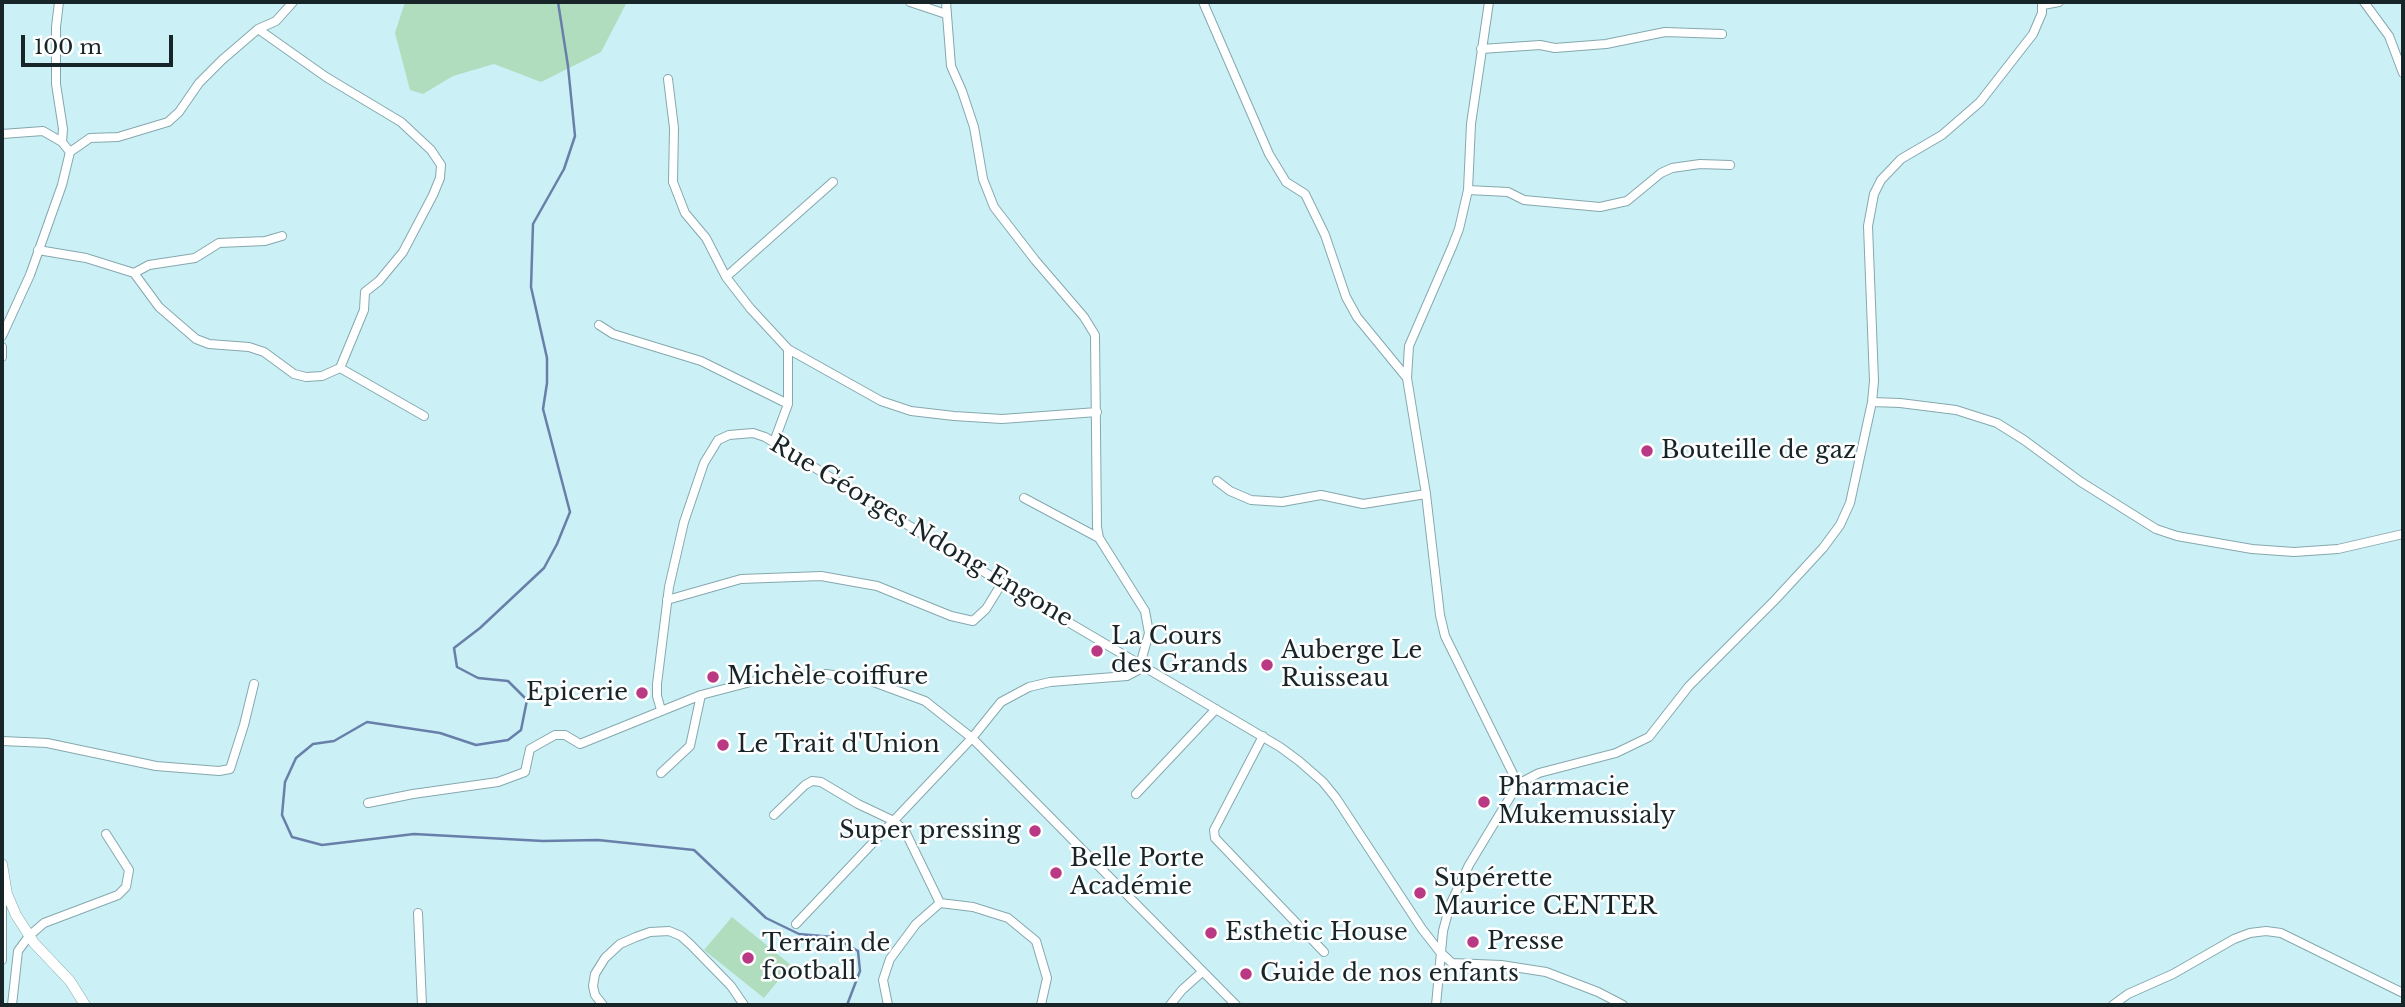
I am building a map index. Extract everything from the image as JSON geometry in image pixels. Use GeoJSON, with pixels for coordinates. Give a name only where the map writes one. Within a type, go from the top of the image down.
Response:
{"type":"FeatureCollection","features":[{"type":"Feature","properties":{"kind":"street"},"geometry":{"type":"LineString","coordinates":[[59,2],[56,84],[63,129],[62,142]]}},
{"type":"Feature","properties":{"kind":"street"},"geometry":{"type":"LineString","coordinates":[[2,336],[30,275],[62,185],[70,152],[90,138],[118,136],[168,122],[179,112],[200,83],[258,29],[276,21],[293,2]]}},
{"type":"Feature","properties":{"kind":"street"},"geometry":{"type":"LineString","coordinates":[[910,2],[946,14]]}},
{"type":"Feature","properties":{"kind":"street"},"geometry":{"type":"LineString","coordinates":[[796,924],[972,738],[1001,702],[1029,687],[1050,682],[1127,676],[1142,666],[1149,633],[1145,611],[1099,538],[1097,527],[1095,335],[1084,317],[994,207],[983,179],[974,127],[951,66],[946,2]]}},
{"type":"Feature","properties":{"kind":"street"},"geometry":{"type":"LineString","coordinates":[[1203,2],[1269,154],[1286,182],[1305,194],[1325,235],[1346,297],[1362,324],[1407,378]]}},
{"type":"Feature","properties":{"kind":"street"},"geometry":{"type":"LineString","coordinates":[[1489,2],[1471,124],[1468,190],[1456,238],[1409,346],[1407,378],[1426,494],[1440,615],[1446,636],[1518,784]]}},
{"type":"Feature","properties":{"kind":"street"},"geometry":{"type":"LineString","coordinates":[[1436,1005],[1443,931],[1455,892],[1518,784],[1539,773],[1627,749],[1649,737],[1689,686],[1775,600],[1834,535],[1850,503],[1872,402],[1874,357],[1868,226],[1874,194],[1881,180],[1900,159],[1942,135],[1980,102],[2033,34],[2043,3],[2059,2]]}},
{"type":"Feature","properties":{"kind":"street"},"geometry":{"type":"LineString","coordinates":[[2364,2],[2389,36],[2403,73]]}},
{"type":"Feature","properties":{"kind":"street"},"geometry":{"type":"LineString","coordinates":[[38,250],[86,258],[134,273],[159,307],[196,339],[209,344],[248,347],[264,352],[294,374],[306,377],[322,376],[340,368],[364,310],[365,292],[379,281],[403,251],[433,195],[440,178],[441,165],[431,150],[401,122],[326,77],[258,29]]}},
{"type":"Feature","properties":{"kind":"street"},"geometry":{"type":"LineString","coordinates":[[1482,49],[1606,44],[1665,32],[1722,34]]}},
{"type":"Feature","properties":{"kind":"street"},"geometry":{"type":"LineString","coordinates":[[668,79],[674,128],[673,182],[685,213],[706,238],[726,277],[788,349],[881,401],[911,411],[1002,419],[1097,412]]}},
{"type":"Feature","properties":{"kind":"street"},"geometry":{"type":"LineString","coordinates":[[2,134],[43,131],[62,142],[70,152]]}},
{"type":"Feature","properties":{"kind":"street"},"geometry":{"type":"LineString","coordinates":[[1468,190],[1508,191],[1524,200],[1600,208],[1627,201],[1661,173],[1672,168],[1700,164],[1730,165]]}},
{"type":"Feature","properties":{"kind":"street"},"geometry":{"type":"LineString","coordinates":[[726,277],[833,182]]}},
{"type":"Feature","properties":{"kind":"street"},"geometry":{"type":"LineString","coordinates":[[134,273],[149,265],[195,258],[219,243],[265,241],[282,236]]}},
{"type":"Feature","properties":{"kind":"street"},"geometry":{"type":"LineString","coordinates":[[599,325],[613,334],[701,361],[788,404]]}},
{"type":"Feature","properties":{"kind":"street"},"geometry":{"type":"LineString","coordinates":[[2,347],[2,357]]}},
{"type":"Feature","properties":{"kind":"street"},"geometry":{"type":"LineString","coordinates":[[774,442],[788,404],[788,349]]}},
{"type":"Feature","properties":{"kind":"street"},"geometry":{"type":"LineString","coordinates":[[340,368],[424,415]]}},
{"type":"Feature","properties":{"kind":"street"},"geometry":{"type":"LineString","coordinates":[[1872,402],[1956,411],[1997,424],[2018,435],[2081,482],[2156,529],[2177,536],[2252,549],[2294,552],[2338,549],[2403,534]]}},
{"type":"Feature","properties":{"kind":"street","name":"Rue Géorges Ndong Engone"},"geometry":{"type":"LineString","coordinates":[[661,710],[657,684],[667,600],[684,522],[711,448],[718,440],[740,433],[753,433],[774,442],[1002,583],[1263,736],[1306,767],[1329,790],[1440,952]]}},
{"type":"Feature","properties":{"kind":"street"},"geometry":{"type":"LineString","coordinates":[[1217,481],[1230,491],[1251,500],[1282,502],[1321,495],[1363,504],[1426,494]]}},
{"type":"Feature","properties":{"kind":"street"},"geometry":{"type":"LineString","coordinates":[[1024,498],[1099,538]]}},
{"type":"Feature","properties":{"kind":"street"},"geometry":{"type":"LineString","coordinates":[[667,600],[741,579],[821,576],[877,586],[972,621],[986,609],[1002,583]]}},
{"type":"Feature","properties":{"kind":"street"},"geometry":{"type":"LineString","coordinates":[[368,803],[413,794],[481,786],[524,772],[530,749],[555,735],[565,735],[580,744],[701,695],[767,678],[826,674],[849,676],[902,691],[925,701],[972,738],[1236,1005]]}},
{"type":"Feature","properties":{"kind":"street"},"geometry":{"type":"LineString","coordinates":[[2,741],[66,746],[156,766],[230,769],[254,684]]}},
{"type":"Feature","properties":{"kind":"street"},"geometry":{"type":"LineString","coordinates":[[661,773],[690,746],[701,695]]}},
{"type":"Feature","properties":{"kind":"street"},"geometry":{"type":"LineString","coordinates":[[1136,794],[1216,709]]}},
{"type":"Feature","properties":{"kind":"street"},"geometry":{"type":"LineString","coordinates":[[1263,736],[1214,830],[1215,838],[1324,952]]}},
{"type":"Feature","properties":{"kind":"street"},"geometry":{"type":"LineString","coordinates":[[774,815],[805,785],[812,781],[821,782],[894,821],[905,831],[940,903]]}},
{"type":"Feature","properties":{"kind":"street"},"geometry":{"type":"LineString","coordinates":[[12,1005],[18,951],[29,936],[44,923],[118,895],[127,887],[129,870],[106,834]]}},
{"type":"Feature","properties":{"kind":"street"},"geometry":{"type":"LineString","coordinates":[[2,864],[11,905],[29,936],[70,981],[85,1005]]}},
{"type":"Feature","properties":{"kind":"street"},"geometry":{"type":"LineString","coordinates":[[2,894],[2,960]]}},
{"type":"Feature","properties":{"kind":"street"},"geometry":{"type":"LineString","coordinates":[[888,1005],[883,980],[890,959],[916,924],[940,903],[973,908],[1008,918],[1036,941],[1047,978],[1041,1005]]}},
{"type":"Feature","properties":{"kind":"street"},"geometry":{"type":"LineString","coordinates":[[418,912],[422,1005]]}},
{"type":"Feature","properties":{"kind":"street"},"geometry":{"type":"LineString","coordinates":[[603,1005],[595,995],[593,986],[595,974],[605,958],[620,944],[636,937],[650,932],[669,931],[681,936],[731,986],[744,1005]]}},
{"type":"Feature","properties":{"kind":"street"},"geometry":{"type":"LineString","coordinates":[[2113,1005],[2128,994],[2173,974],[2234,939],[2266,931],[2289,936],[2330,959],[2403,993]]}},
{"type":"Feature","properties":{"kind":"street"},"geometry":{"type":"LineString","coordinates":[[1440,952],[1452,963],[1501,965],[1546,972],[1589,988],[1623,1005]]}},
{"type":"Feature","properties":{"kind":"street"},"geometry":{"type":"LineString","coordinates":[[1170,1005],[1202,972]]}},
{"type":"Feature","properties":{"kind":"green space"},"geometry":{"type":"Polygon","coordinates":[[[405,2],[627,2],[601,52],[541,82],[494,64],[453,76],[423,94],[410,90],[395,33],[405,2]]]}},
{"type":"Feature","properties":{"kind":"green space","name":"Terrain de football"},"geometry":{"type":"Polygon","coordinates":[[[732,917],[791,965],[764,998],[704,950],[732,917]]]}},
{"type":"Feature","properties":{"kind":"waterway"},"geometry":{"type":"LineString","coordinates":[[558,2],[575,136],[564,169],[533,224],[531,287],[547,358],[543,409],[570,512],[544,568],[480,628],[454,648],[457,667],[478,678],[508,681],[527,700],[521,730],[508,740],[476,745],[440,733],[367,722],[334,741],[313,744],[296,758],[285,782],[282,815],[292,837],[322,845],[414,834],[543,841],[598,840],[694,850],[766,918],[799,934],[833,937],[858,951],[860,971],[847,1005]]}},
{"type":"Feature","properties":{"kind":"place","name":"Bouteille de gaz"},"geometry":{"type":"Point","coordinates":[1647,451]}},
{"type":"Feature","properties":{"kind":"place","name":"La Cours des Grands"},"geometry":{"type":"Point","coordinates":[1097,651]}},
{"type":"Feature","properties":{"kind":"place","name":"Auberge Le Ruisseau"},"geometry":{"type":"Point","coordinates":[1267,665]}},
{"type":"Feature","properties":{"kind":"place","name":"Michèle coiffure"},"geometry":{"type":"Point","coordinates":[713,677]}},
{"type":"Feature","properties":{"kind":"place","name":"Epicerie"},"geometry":{"type":"Point","coordinates":[642,693]}},
{"type":"Feature","properties":{"kind":"place","name":"Le Trait d'Union"},"geometry":{"type":"Point","coordinates":[723,745]}},
{"type":"Feature","properties":{"kind":"place","name":"Pharmacie Mukemussialy"},"geometry":{"type":"Point","coordinates":[1484,802]}},
{"type":"Feature","properties":{"kind":"place","name":"Super pressing"},"geometry":{"type":"Point","coordinates":[1035,831]}},
{"type":"Feature","properties":{"kind":"place","name":"Belle Porte Académie"},"geometry":{"type":"Point","coordinates":[1056,873]}},
{"type":"Feature","properties":{"kind":"place","name":"Supérette Maurice CENTER"},"geometry":{"type":"Point","coordinates":[1420,893]}},
{"type":"Feature","properties":{"kind":"place","name":"Esthetic House"},"geometry":{"type":"Point","coordinates":[1211,933]}},
{"type":"Feature","properties":{"kind":"place","name":"Presse"},"geometry":{"type":"Point","coordinates":[1473,942]}},
{"type":"Feature","properties":{"kind":"place","name":"Terrain de football"},"geometry":{"type":"Point","coordinates":[748,958]}},
{"type":"Feature","properties":{"kind":"place","name":"Guide de nos enfants"},"geometry":{"type":"Point","coordinates":[1246,974]}}]}
